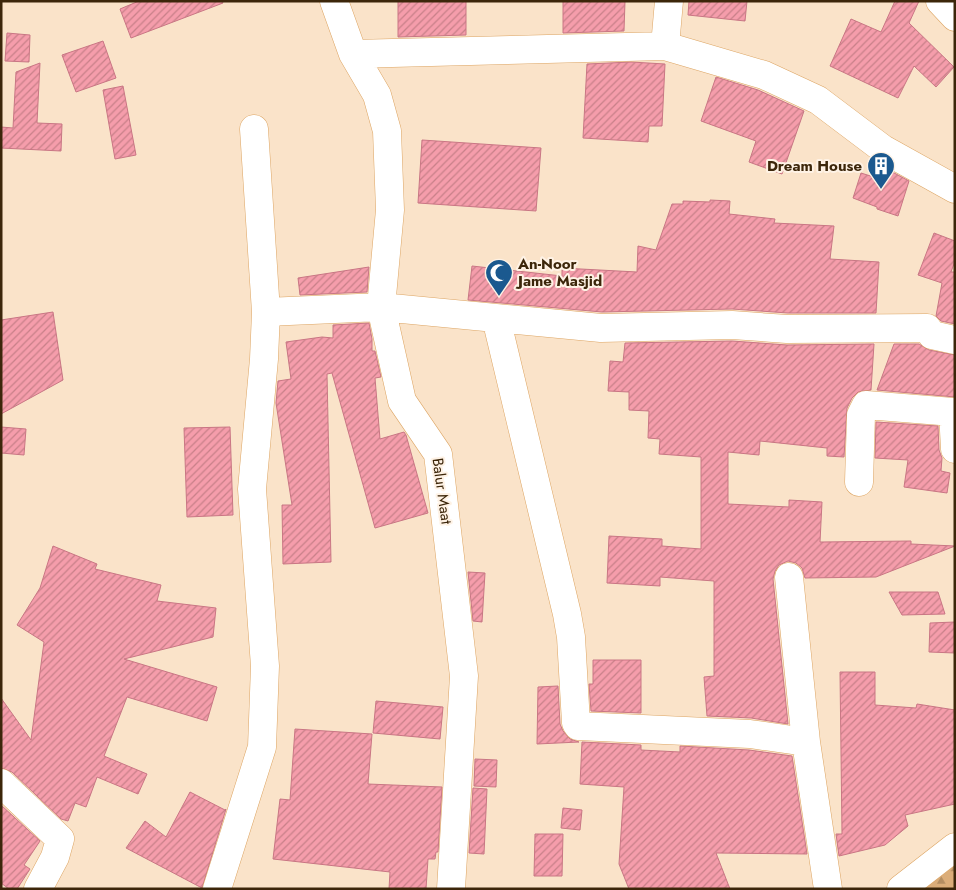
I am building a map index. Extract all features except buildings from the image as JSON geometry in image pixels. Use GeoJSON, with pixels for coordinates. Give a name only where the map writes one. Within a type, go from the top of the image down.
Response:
{"type":"FeatureCollection","features":[{"type":"Feature","properties":{"kind":"street","name":"Balur Maat"},"geometry":{"type":"LineString","coordinates":[[334,1],[353,54],[377,95],[387,131],[390,210],[381,307],[402,401],[438,454],[464,676],[451,889]]}},
{"type":"Feature","properties":{"kind":"street"},"geometry":{"type":"LineString","coordinates":[[664,46],[669,1]]}},
{"type":"Feature","properties":{"kind":"street"},"geometry":{"type":"LineString","coordinates":[[940,1],[955,17]]}},
{"type":"Feature","properties":{"kind":"street"},"geometry":{"type":"LineString","coordinates":[[353,54],[664,46],[764,75],[818,100],[883,149],[955,189]]}},
{"type":"Feature","properties":{"kind":"street"},"geometry":{"type":"LineString","coordinates":[[217,889],[262,747],[265,666],[252,490],[264,359],[266,312],[254,129]]}},
{"type":"Feature","properties":{"kind":"street"},"geometry":{"type":"LineString","coordinates":[[266,312],[381,307],[601,328],[732,325],[787,329],[927,328],[932,335],[955,340]]}},
{"type":"Feature","properties":{"kind":"street"},"geometry":{"type":"LineString","coordinates":[[496,318],[567,614],[571,637],[576,724],[578,726],[750,734],[806,742]]}},
{"type":"Feature","properties":{"kind":"street"},"geometry":{"type":"LineString","coordinates":[[859,482],[861,415],[866,405],[954,412],[955,450]]}},
{"type":"Feature","properties":{"kind":"street"},"geometry":{"type":"LineString","coordinates":[[789,577],[806,742],[828,889]]}},
{"type":"Feature","properties":{"kind":"street"},"geometry":{"type":"LineString","coordinates":[[1,783],[60,839],[55,857],[38,889]]}},
{"type":"Feature","properties":{"kind":"street"},"geometry":{"type":"LineString","coordinates":[[901,889],[955,847]]}},
{"type":"Feature","properties":{"kind":"green space"},"geometry":{"type":"Polygon","coordinates":[[[955,848],[955,889],[899,889],[955,848]]]}},
{"type":"Feature","properties":{"kind":"place","name":"Dream House"},"geometry":{"type":"Point","coordinates":[881,190]}},
{"type":"Feature","properties":{"kind":"place","name":"An-Noor Jame Masjid"},"geometry":{"type":"Point","coordinates":[499,297]}}]}
